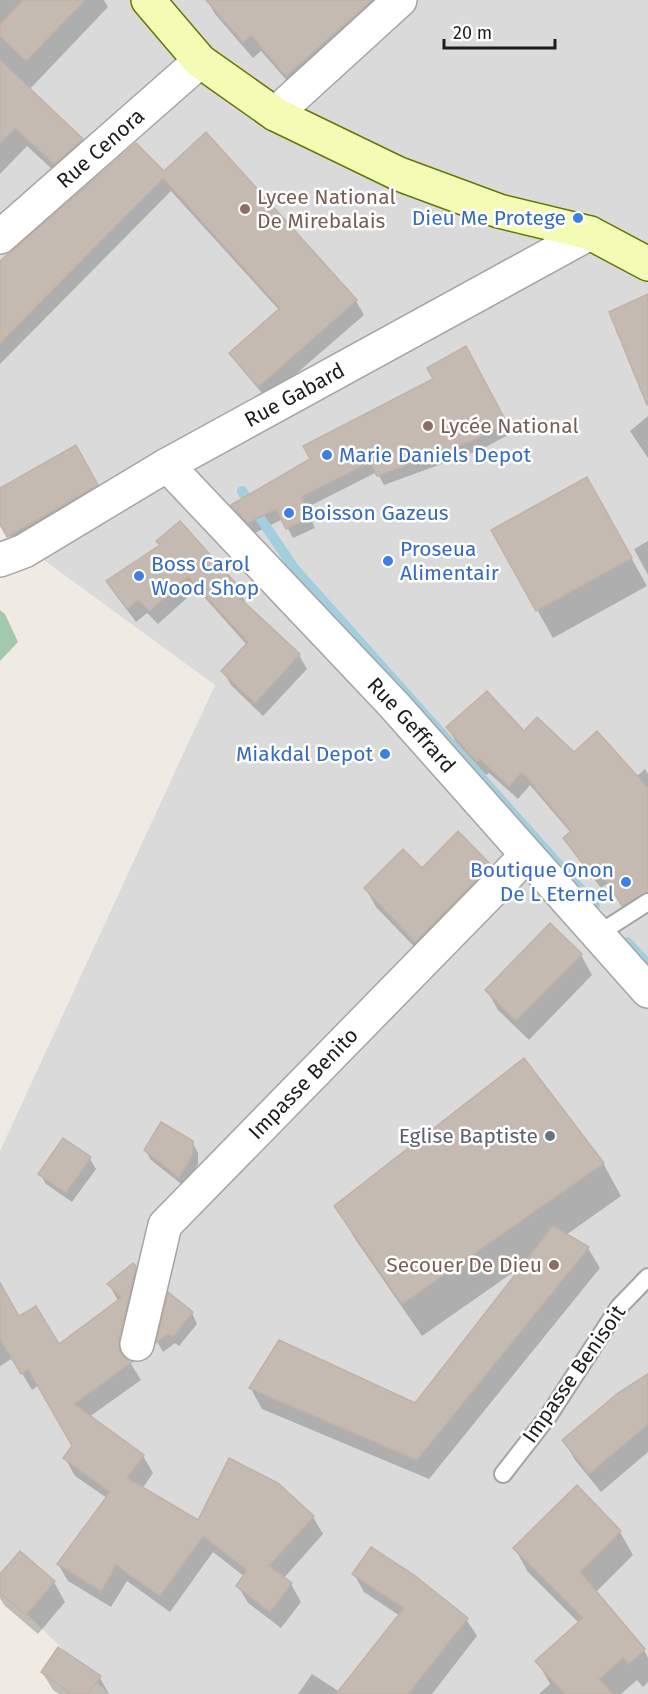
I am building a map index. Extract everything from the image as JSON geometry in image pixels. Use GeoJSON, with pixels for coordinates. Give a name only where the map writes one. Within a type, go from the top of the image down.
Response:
{"type":"FeatureCollection","features":[{"type":"Feature","properties":{"kind":"main road"},"geometry":{"type":"LineString","coordinates":[[148,0],[200,62],[275,114],[399,174],[499,211],[590,233],[648,264]]}},
{"type":"Feature","properties":{"kind":"street"},"geometry":{"type":"LineString","coordinates":[[275,114],[400,0]]}},
{"type":"Feature","properties":{"kind":"street","name":"Rue Cenora"},"geometry":{"type":"LineString","coordinates":[[0,237],[200,62]]}},
{"type":"Feature","properties":{"kind":"street","name":"Rue Gabard"},"geometry":{"type":"LineString","coordinates":[[0,560],[24,551],[168,465],[590,233]]}},
{"type":"Feature","properties":{"kind":"street","name":"Rue Geffrard"},"geometry":{"type":"LineString","coordinates":[[168,465],[394,705],[648,992]]}},
{"type":"Feature","properties":{"kind":"street","name":"Impasse Benito"},"geometry":{"type":"LineString","coordinates":[[137,1344],[165,1224],[527,855]]}},
{"type":"Feature","properties":{"kind":"lane"},"geometry":{"type":"LineString","coordinates":[[598,934],[648,902]]}},
{"type":"Feature","properties":{"kind":"lane","name":"Impasse Benisoit"},"geometry":{"type":"LineString","coordinates":[[503,1474],[549,1415],[619,1307],[648,1277]]}},
{"type":"Feature","properties":{"kind":"shaded area"},"geometry":{"type":"Polygon","coordinates":[[[0,0],[648,0],[648,1694],[109,1694],[0,1588],[0,1151],[215,685],[0,528],[0,0]]]}},
{"type":"Feature","properties":{"kind":"green space"},"geometry":{"type":"Polygon","coordinates":[[[0,610],[5,614],[18,642],[0,661],[0,610]]]}},
{"type":"Feature","properties":{"kind":"building"},"geometry":{"type":"Polygon","coordinates":[[[23,0],[85,0],[26,61],[0,36],[0,25],[23,0]]]}},
{"type":"Feature","properties":{"kind":"building"},"geometry":{"type":"Polygon","coordinates":[[[206,0],[372,0],[286,76],[251,35],[243,42],[206,0]]]}},
{"type":"Feature","properties":{"kind":"building"},"geometry":{"type":"Polygon","coordinates":[[[0,60],[83,139],[54,164],[15,128],[0,143],[0,60]]]}},
{"type":"Feature","properties":{"kind":"building"},"geometry":{"type":"Polygon","coordinates":[[[206,132],[357,300],[258,387],[229,353],[280,308],[163,178],[0,343],[0,261],[136,143],[164,171],[206,132]]]}},
{"type":"Feature","properties":{"kind":"building"},"geometry":{"type":"Polygon","coordinates":[[[648,294],[648,404],[647,405],[609,312],[648,294]]]}},
{"type":"Feature","properties":{"kind":"building"},"geometry":{"type":"Polygon","coordinates":[[[466,346],[507,423],[474,440],[377,476],[370,462],[301,497],[311,517],[286,529],[276,509],[248,523],[231,505],[310,459],[303,446],[433,379],[427,368],[466,346]]]}},
{"type":"Feature","properties":{"kind":"building"},"geometry":{"type":"Polygon","coordinates":[[[76,445],[98,485],[7,537],[0,524],[0,488],[76,445]]]}},
{"type":"Feature","properties":{"kind":"building"},"geometry":{"type":"Polygon","coordinates":[[[587,477],[632,558],[536,611],[491,530],[587,477]]]}},
{"type":"Feature","properties":{"kind":"building"},"geometry":{"type":"Polygon","coordinates":[[[180,521],[238,586],[232,591],[300,654],[255,703],[221,671],[248,642],[188,576],[150,611],[138,600],[127,609],[106,581],[160,545],[156,541],[180,521]]]}},
{"type":"Feature","properties":{"kind":"building"},"geometry":{"type":"Polygon","coordinates":[[[487,691],[524,731],[537,717],[574,752],[597,731],[648,788],[648,892],[622,906],[600,869],[592,875],[563,838],[571,831],[522,772],[509,786],[480,759],[477,762],[446,727],[487,691]]]}},
{"type":"Feature","properties":{"kind":"building"},"geometry":{"type":"Polygon","coordinates":[[[458,831],[491,865],[415,942],[364,888],[403,849],[422,868],[458,831]]]}},
{"type":"Feature","properties":{"kind":"building"},"geometry":{"type":"Polygon","coordinates":[[[550,923],[582,954],[516,1021],[485,990],[550,923]]]}},
{"type":"Feature","properties":{"kind":"building"},"geometry":{"type":"Polygon","coordinates":[[[524,1058],[604,1163],[402,1304],[334,1206],[524,1058]]]}},
{"type":"Feature","properties":{"kind":"building"},"geometry":{"type":"Polygon","coordinates":[[[161,1122],[193,1141],[193,1153],[179,1178],[144,1150],[161,1122]]]}},
{"type":"Feature","properties":{"kind":"building"},"geometry":{"type":"Polygon","coordinates":[[[63,1138],[91,1157],[66,1193],[38,1174],[63,1138]]]}},
{"type":"Feature","properties":{"kind":"building"},"geometry":{"type":"Polygon","coordinates":[[[553,1226],[589,1247],[417,1460],[249,1388],[279,1340],[415,1403],[553,1226]]]}},
{"type":"Feature","properties":{"kind":"building"},"geometry":{"type":"Polygon","coordinates":[[[133,1263],[136,1266],[119,1340],[119,1350],[132,1362],[74,1404],[144,1455],[127,1478],[198,1520],[229,1458],[278,1483],[314,1516],[269,1566],[292,1583],[270,1612],[236,1586],[247,1570],[203,1536],[160,1596],[116,1565],[101,1591],[57,1564],[110,1492],[63,1458],[72,1446],[28,1369],[21,1374],[0,1339],[0,1283],[19,1316],[36,1306],[59,1344],[122,1297],[107,1284],[133,1263]]]}},
{"type":"Feature","properties":{"kind":"building"},"geometry":{"type":"Polygon","coordinates":[[[168,1292],[193,1312],[173,1337],[168,1334],[156,1343],[168,1292]]]}},
{"type":"Feature","properties":{"kind":"building"},"geometry":{"type":"Polygon","coordinates":[[[648,1374],[648,1424],[589,1474],[562,1440],[618,1393],[648,1374]]]}},
{"type":"Feature","properties":{"kind":"building"},"geometry":{"type":"Polygon","coordinates":[[[577,1485],[621,1531],[580,1572],[645,1649],[629,1664],[623,1658],[599,1679],[613,1694],[565,1694],[535,1661],[583,1618],[513,1548],[577,1485]]]}},
{"type":"Feature","properties":{"kind":"building"},"geometry":{"type":"Polygon","coordinates":[[[371,1547],[414,1575],[468,1618],[408,1694],[336,1694],[404,1608],[352,1574],[371,1547]]]}},
{"type":"Feature","properties":{"kind":"building"},"geometry":{"type":"Polygon","coordinates":[[[20,1551],[55,1581],[26,1615],[0,1593],[0,1574],[20,1551]]]}},
{"type":"Feature","properties":{"kind":"building"},"geometry":{"type":"Polygon","coordinates":[[[58,1647],[101,1676],[88,1694],[72,1694],[41,1672],[58,1647]]]}},
{"type":"Feature","properties":{"kind":"waterway"},"geometry":{"type":"LineString","coordinates":[[242,491],[294,568],[595,905]]}},
{"type":"Feature","properties":{"kind":"waterway"},"geometry":{"type":"LineString","coordinates":[[627,942],[648,964]]}},
{"type":"Feature","properties":{"kind":"place","name":"Lycee National De Mirebalais"},"geometry":{"type":"Point","coordinates":[245,209]}},
{"type":"Feature","properties":{"kind":"place","name":"Dieu Me Protege"},"geometry":{"type":"Point","coordinates":[578,218]}},
{"type":"Feature","properties":{"kind":"place","name":"Lycée National"},"geometry":{"type":"Point","coordinates":[428,426]}},
{"type":"Feature","properties":{"kind":"place","name":"Marie Daniels Depot"},"geometry":{"type":"Point","coordinates":[327,455]}},
{"type":"Feature","properties":{"kind":"place","name":"Boisson Gazeus"},"geometry":{"type":"Point","coordinates":[289,513]}},
{"type":"Feature","properties":{"kind":"place","name":"Proseua Alimentair"},"geometry":{"type":"Point","coordinates":[388,561]}},
{"type":"Feature","properties":{"kind":"place","name":"Boss Carol Wood Shop"},"geometry":{"type":"Point","coordinates":[139,576]}},
{"type":"Feature","properties":{"kind":"place","name":"Miakdal Depot"},"geometry":{"type":"Point","coordinates":[385,754]}},
{"type":"Feature","properties":{"kind":"place","name":"Boutique Onon De L Eternel"},"geometry":{"type":"Point","coordinates":[626,882]}},
{"type":"Feature","properties":{"kind":"place","name":"Eglise Baptiste"},"geometry":{"type":"Point","coordinates":[550,1136]}},
{"type":"Feature","properties":{"kind":"place","name":"Secouer De Dieu"},"geometry":{"type":"Point","coordinates":[554,1265]}}]}
